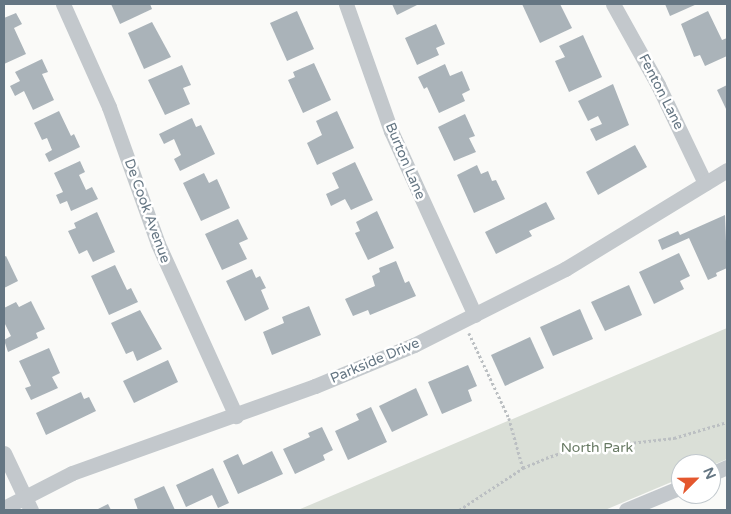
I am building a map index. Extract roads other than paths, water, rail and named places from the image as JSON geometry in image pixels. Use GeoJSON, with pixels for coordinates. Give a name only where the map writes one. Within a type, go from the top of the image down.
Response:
{"type":"FeatureCollection","features":[{"type":"Feature","properties":{"kind":"street","name":"De Cook Avenue"},"geometry":{"type":"LineString","coordinates":[[63,4],[109,107],[165,261],[236,416]]}},
{"type":"Feature","properties":{"kind":"street","name":"Burton Lane"},"geometry":{"type":"LineString","coordinates":[[346,4],[398,148],[469,317]]}},
{"type":"Feature","properties":{"kind":"street","name":"Fenton Lane"},"geometry":{"type":"LineString","coordinates":[[613,4],[658,85],[705,183]]}},
{"type":"Feature","properties":{"kind":"street","name":"Parkside Drive"},"geometry":{"type":"LineString","coordinates":[[4,508],[28,503],[72,473],[236,416],[371,364],[565,269],[727,170]]}},
{"type":"Feature","properties":{"kind":"street"},"geometry":{"type":"LineString","coordinates":[[4,453],[28,503]]}},
{"type":"Feature","properties":{"kind":"street"},"geometry":{"type":"LineString","coordinates":[[626,510],[671,491]]}},
{"type":"Feature","properties":{"kind":"park label","name":"North Park"},"geometry":{"type":"Point","coordinates":[597,448]}}]}
